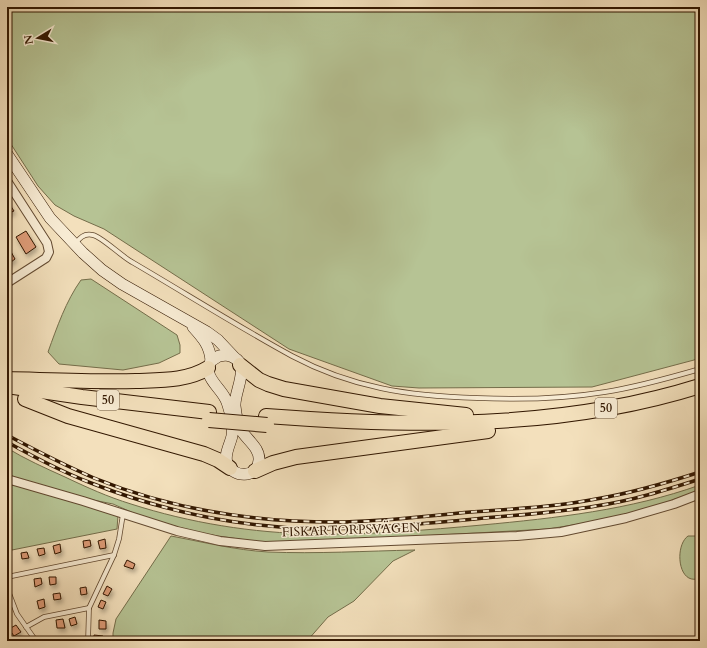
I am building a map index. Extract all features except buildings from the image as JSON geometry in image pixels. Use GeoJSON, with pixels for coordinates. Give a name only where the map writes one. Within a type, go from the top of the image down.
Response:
{"type":"FeatureCollection","features":[{"type":"Feature","properties":{"kind":"highway"},"geometry":{"type":"LineString","coordinates":[[237,361],[259,380],[284,389],[380,406],[510,420]]}},
{"type":"Feature","properties":{"kind":"highway","name":"50"},"geometry":{"type":"LineString","coordinates":[[7,379],[101,382],[159,380],[190,377],[210,365]]}},
{"type":"Feature","properties":{"kind":"highway","name":"50"},"geometry":{"type":"LineString","coordinates":[[7,386],[209,416]]}},
{"type":"Feature","properties":{"kind":"highway","name":"50"},"geometry":{"type":"LineString","coordinates":[[266,421],[452,423],[510,420],[592,410],[700,386]]}},
{"type":"Feature","properties":{"kind":"highway","name":"50"},"geometry":{"type":"LineString","coordinates":[[7,396],[387,432],[488,431],[533,427],[593,419],[637,411],[700,395]]}},
{"type":"Feature","properties":{"kind":"highway"},"geometry":{"type":"LineString","coordinates":[[26,399],[68,416],[204,454],[218,460],[230,468]]}},
{"type":"Feature","properties":{"kind":"highway"},"geometry":{"type":"LineString","coordinates":[[255,471],[273,463],[296,457],[488,431]]}},
{"type":"Feature","properties":{"kind":"main road"},"geometry":{"type":"LineString","coordinates":[[7,154],[50,218],[76,242],[102,270],[122,284],[207,332],[218,340],[237,361],[242,377],[235,404],[236,415],[238,424],[242,431],[257,450],[259,455],[258,465],[255,471],[244,475],[238,474],[230,468],[226,462],[226,456],[232,433],[230,414],[226,399],[210,377],[211,353],[208,344],[187,321]]}},
{"type":"Feature","properties":{"kind":"main road"},"geometry":{"type":"LineString","coordinates":[[210,365],[223,355],[237,361]]}},
{"type":"Feature","properties":{"kind":"street"},"geometry":{"type":"LineString","coordinates":[[7,181],[49,248],[49,255],[46,258],[7,283]]}},
{"type":"Feature","properties":{"kind":"street","name":"FISKARTORPSVÄGEN"},"geometry":{"type":"LineString","coordinates":[[7,479],[123,513],[177,531],[220,541],[265,546],[517,536],[561,532],[626,518],[674,504],[700,494]]}},
{"type":"Feature","properties":{"kind":"lane"},"geometry":{"type":"LineString","coordinates":[[76,242],[89,234],[95,235],[123,256],[293,356],[353,382],[380,389],[462,398],[510,399],[562,397],[600,393],[700,369]]}},
{"type":"Feature","properties":{"kind":"lane"},"geometry":{"type":"LineString","coordinates":[[88,641],[89,608],[114,555],[119,540],[123,513]]}},
{"type":"Feature","properties":{"kind":"lane"},"geometry":{"type":"LineString","coordinates":[[7,577],[114,555]]}},
{"type":"Feature","properties":{"kind":"lane"},"geometry":{"type":"LineString","coordinates":[[7,588],[18,614],[36,641]]}},
{"type":"Feature","properties":{"kind":"lane"},"geometry":{"type":"LineString","coordinates":[[26,627],[44,617],[89,608]]}},
{"type":"Feature","properties":{"kind":"green space"},"geometry":{"type":"Polygon","coordinates":[[[7,7],[700,7],[700,357],[694,360],[592,387],[419,388],[392,386],[289,349],[104,229],[74,216],[55,205],[38,186],[7,138],[7,7]]]}},
{"type":"Feature","properties":{"kind":"green space"},"geometry":{"type":"Polygon","coordinates":[[[91,279],[177,335],[180,345],[180,353],[159,363],[123,370],[59,364],[48,352],[62,314],[81,280],[91,279]]]}},
{"type":"Feature","properties":{"kind":"green space"},"geometry":{"type":"Polygon","coordinates":[[[7,448],[97,492],[153,511],[199,522],[268,532],[335,534],[440,529],[592,512],[647,501],[700,485],[700,490],[616,518],[548,529],[295,543],[259,542],[198,533],[138,515],[113,504],[93,500],[7,475],[7,448]]]}},
{"type":"Feature","properties":{"kind":"green space"},"geometry":{"type":"Polygon","coordinates":[[[7,483],[118,515],[117,529],[7,551],[7,483]]]}},
{"type":"Feature","properties":{"kind":"green space"},"geometry":{"type":"Polygon","coordinates":[[[171,536],[231,548],[268,552],[323,553],[415,550],[393,561],[354,601],[328,617],[307,641],[113,641],[116,619],[171,536]]]}},
{"type":"Feature","properties":{"kind":"green space"},"geometry":{"type":"Polygon","coordinates":[[[688,536],[696,536],[700,540],[700,578],[693,579],[687,577],[680,564],[681,548],[688,536]]]}},
{"type":"Feature","properties":{"kind":"railway"},"geometry":{"type":"LineString","coordinates":[[7,435],[94,478],[152,498],[212,512],[304,521],[352,522],[386,520],[565,504],[636,491],[700,472]]}},
{"type":"Feature","properties":{"kind":"railway"},"geometry":{"type":"LineString","coordinates":[[7,442],[69,474],[145,502],[201,516],[286,528],[334,529],[374,527],[536,514],[609,504],[661,491],[700,479]]}}]}
